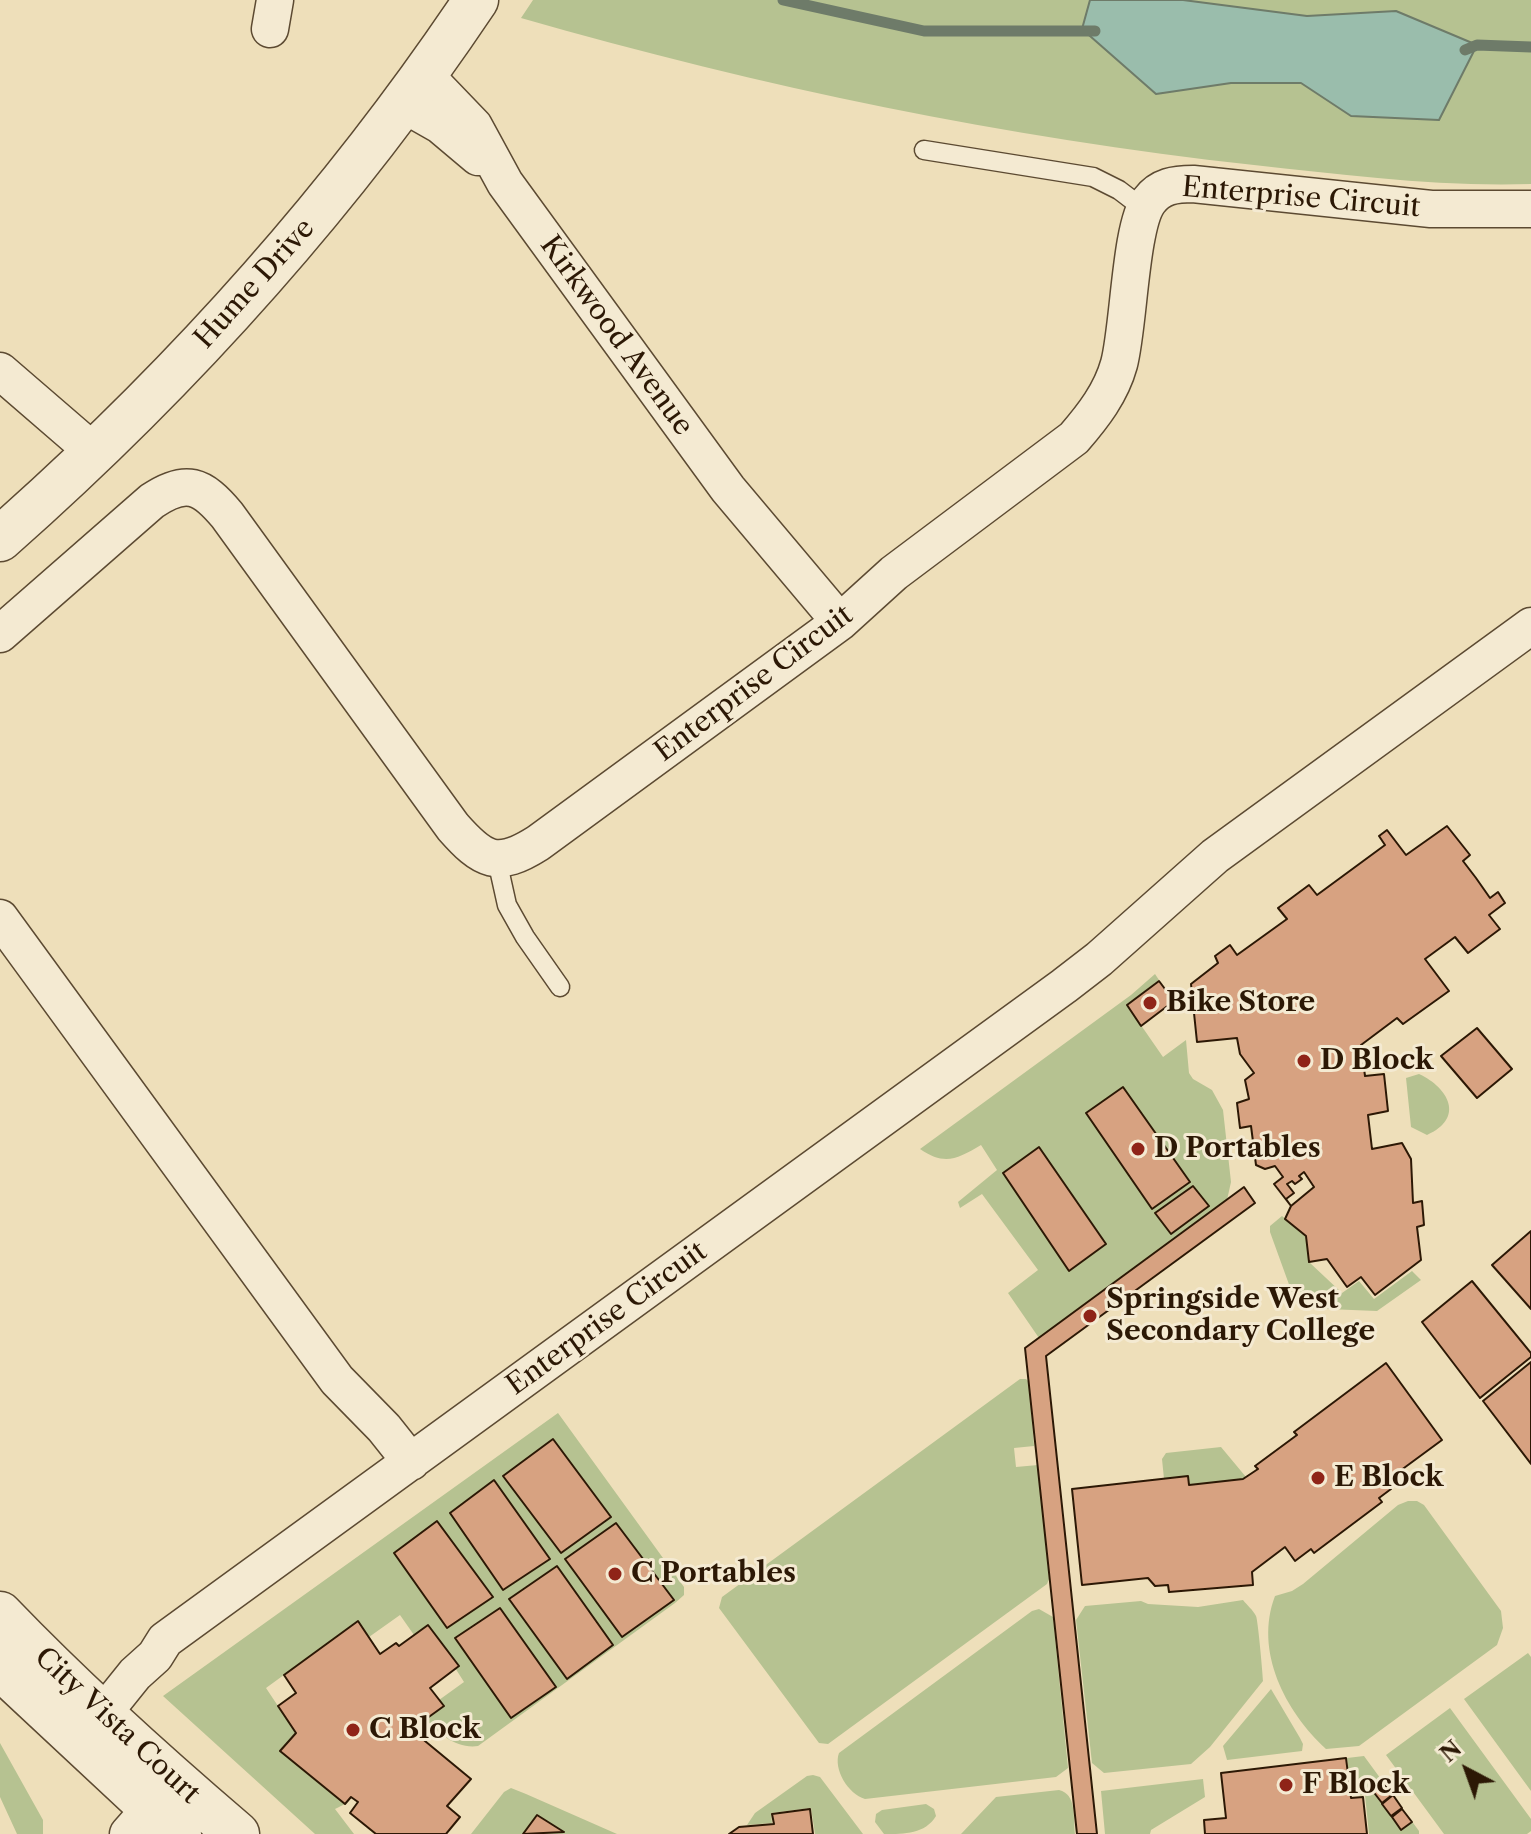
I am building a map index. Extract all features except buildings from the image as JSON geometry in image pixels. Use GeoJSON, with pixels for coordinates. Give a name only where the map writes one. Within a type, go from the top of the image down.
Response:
{"type":"FeatureCollection","features":[{"type":"Feature","properties":{"kind":"street","name":"Hume Drive"},"geometry":{"type":"LineString","coordinates":[[0,539],[85,462],[188,359],[276,262],[414,90],[476,0]]}},
{"type":"Feature","properties":{"kind":"street","name":"Kirkwood Avenue"},"geometry":{"type":"LineString","coordinates":[[414,90],[440,125],[505,183],[830,630]]}},
{"type":"Feature","properties":{"kind":"street","name":"Enterprise Circuit"},"geometry":{"type":"LineString","coordinates":[[497,860],[521,854],[538,843],[830,630],[894,573],[1074,438],[1108,392],[1118,366],[1144,209],[1149,200],[1166,187],[1193,184],[1431,209],[1531,209]]}},
{"type":"Feature","properties":{"kind":"street"},"geometry":{"type":"LineString","coordinates":[[0,371],[85,462]]}},
{"type":"Feature","properties":{"kind":"street"},"geometry":{"type":"LineString","coordinates":[[0,394],[85,462]]}},
{"type":"Feature","properties":{"kind":"street"},"geometry":{"type":"LineString","coordinates":[[0,634],[152,501],[165,492],[186,486],[203,491],[227,515],[453,827],[484,856],[497,860]]}},
{"type":"Feature","properties":{"kind":"street","name":"Enterprise Circuit"},"geometry":{"type":"LineString","coordinates":[[93,1706],[121,1661],[147,1643],[165,1640],[1064,986],[1215,856],[1531,626]]}},
{"type":"Feature","properties":{"kind":"street"},"geometry":{"type":"LineString","coordinates":[[0,918],[337,1380],[384,1428],[401,1469]]}},
{"type":"Feature","properties":{"kind":"street","name":"City Vista Court"},"geometry":{"type":"LineString","coordinates":[[0,1614],[93,1706],[162,1821]]}},
{"type":"Feature","properties":{"kind":"street","name":"City Vista Court"},"geometry":{"type":"LineString","coordinates":[[0,1667],[162,1821],[237,1834]]}},
{"type":"Feature","properties":{"kind":"lane"},"geometry":{"type":"LineString","coordinates":[[924,150],[1093,177],[1119,190],[1144,209]]}},
{"type":"Feature","properties":{"kind":"lane"},"geometry":{"type":"LineString","coordinates":[[497,860],[507,905],[560,987]]}},
{"type":"Feature","properties":{"kind":"shaded area"},"geometry":{"type":"Polygon","coordinates":[[[533,0],[1531,0],[1531,184],[1427,182],[1323,173],[1161,154],[976,125],[793,88],[521,18],[533,0]]]}},
{"type":"Feature","properties":{"kind":"shaded area"},"geometry":{"type":"Polygon","coordinates":[[[1090,0],[1183,0],[1307,16],[1396,11],[1477,45],[1439,120],[1351,116],[1301,83],[1231,83],[1156,94],[1082,29],[1090,0]]]}},
{"type":"Feature","properties":{"kind":"shaded area"},"geometry":{"type":"Polygon","coordinates":[[[1155,974],[1159,980],[1127,1005],[1163,1057],[1186,1040],[1189,1073],[1193,1079],[1212,1090],[1223,1110],[1231,1182],[1227,1200],[1039,1338],[1008,1293],[1038,1270],[982,1194],[960,1208],[958,1202],[997,1170],[981,1145],[951,1159],[937,1158],[920,1149],[1131,995],[1155,974]]]}},
{"type":"Feature","properties":{"kind":"shaded area"},"geometry":{"type":"Polygon","coordinates":[[[1419,1074],[1438,1087],[1448,1103],[1446,1120],[1427,1135],[1411,1127],[1406,1078],[1419,1074]]]}},
{"type":"Feature","properties":{"kind":"shaded area"},"geometry":{"type":"Polygon","coordinates":[[[1282,1216],[1306,1236],[1309,1262],[1342,1293],[1359,1281],[1374,1299],[1412,1271],[1421,1280],[1377,1311],[1302,1308],[1295,1301],[1270,1232],[1270,1226],[1282,1216]]]}},
{"type":"Feature","properties":{"kind":"shaded area"},"geometry":{"type":"Polygon","coordinates":[[[1020,1379],[1029,1382],[1034,1446],[1014,1448],[1016,1467],[1038,1465],[1047,1584],[828,1744],[819,1743],[719,1608],[722,1597],[1020,1379]]]}},
{"type":"Feature","properties":{"kind":"shaded area"},"geometry":{"type":"Polygon","coordinates":[[[558,1413],[684,1587],[684,1595],[478,1746],[463,1745],[449,1739],[426,1719],[439,1700],[464,1682],[428,1625],[414,1635],[400,1615],[369,1637],[358,1621],[266,1688],[296,1733],[281,1751],[345,1804],[335,1809],[354,1834],[315,1834],[163,1696],[558,1413]]]}},
{"type":"Feature","properties":{"kind":"shaded area"},"geometry":{"type":"Polygon","coordinates":[[[1221,1447],[1246,1477],[1189,1485],[1188,1476],[1164,1479],[1162,1459],[1166,1453],[1221,1447]]]}},
{"type":"Feature","properties":{"kind":"shaded area"},"geometry":{"type":"Polygon","coordinates":[[[1408,1501],[1424,1505],[1501,1611],[1503,1628],[1497,1645],[1359,1746],[1326,1749],[1298,1717],[1277,1679],[1268,1638],[1269,1617],[1275,1596],[1303,1584],[1398,1505],[1408,1501]]]}},
{"type":"Feature","properties":{"kind":"shaded area"},"geometry":{"type":"Polygon","coordinates":[[[1243,1600],[1256,1616],[1263,1681],[1210,1747],[1191,1764],[1104,1773],[1092,1763],[1076,1620],[1085,1606],[1141,1601],[1198,1607],[1243,1600]]]}},
{"type":"Feature","properties":{"kind":"shaded area"},"geometry":{"type":"Polygon","coordinates":[[[1039,1609],[1053,1617],[1068,1768],[1056,1777],[865,1799],[853,1792],[840,1773],[839,1753],[1032,1611],[1039,1609]]]}},
{"type":"Feature","properties":{"kind":"shaded area"},"geometry":{"type":"Polygon","coordinates":[[[1528,1653],[1531,1657],[1531,1791],[1464,1699],[1528,1653]]]}},
{"type":"Feature","properties":{"kind":"shaded area"},"geometry":{"type":"Polygon","coordinates":[[[1271,1689],[1303,1744],[1302,1751],[1227,1760],[1223,1746],[1271,1689]]]}},
{"type":"Feature","properties":{"kind":"shaded area"},"geometry":{"type":"Polygon","coordinates":[[[1450,1708],[1531,1819],[1531,1831],[1527,1834],[1444,1834],[1386,1755],[1450,1708]]]}},
{"type":"Feature","properties":{"kind":"shaded area"},"geometry":{"type":"Polygon","coordinates":[[[0,1743],[43,1820],[43,1834],[17,1834],[0,1797],[0,1743]]]}},
{"type":"Feature","properties":{"kind":"shaded area"},"geometry":{"type":"Polygon","coordinates":[[[1364,1756],[1419,1834],[1369,1834],[1365,1795],[1351,1796],[1347,1758],[1364,1756]]]}},
{"type":"Feature","properties":{"kind":"shaded area"},"geometry":{"type":"Polygon","coordinates":[[[807,1776],[820,1777],[863,1834],[815,1834],[811,1808],[771,1813],[772,1823],[747,1825],[755,1813],[807,1776]]]}},
{"type":"Feature","properties":{"kind":"shaded area"},"geometry":{"type":"Polygon","coordinates":[[[1203,1779],[1205,1797],[1151,1830],[1150,1834],[1105,1834],[1101,1791],[1203,1779]]]}},
{"type":"Feature","properties":{"kind":"shaded area"},"geometry":{"type":"Polygon","coordinates":[[[511,1788],[617,1834],[471,1834],[504,1792],[511,1788]]]}},
{"type":"Feature","properties":{"kind":"shaded area"},"geometry":{"type":"Polygon","coordinates":[[[1059,1790],[1065,1792],[1071,1801],[1075,1834],[961,1834],[996,1797],[1059,1790]]]}},
{"type":"Feature","properties":{"kind":"shaded area"},"geometry":{"type":"Polygon","coordinates":[[[926,1804],[934,1809],[936,1816],[920,1830],[884,1834],[875,1822],[876,1814],[882,1810],[926,1804]]]}},
{"type":"Feature","properties":{"kind":"waterway"},"geometry":{"type":"LineString","coordinates":[[783,0],[924,31],[1095,31]]}},
{"type":"Feature","properties":{"kind":"waterway"},"geometry":{"type":"LineString","coordinates":[[1465,50],[1477,45],[1531,47]]}},
{"type":"Feature","properties":{"kind":"place","name":"Bike Store"},"geometry":{"type":"Point","coordinates":[1150,1003]}},
{"type":"Feature","properties":{"kind":"place","name":"D Block"},"geometry":{"type":"Point","coordinates":[1304,1061]}},
{"type":"Feature","properties":{"kind":"place","name":"D Portables"},"geometry":{"type":"Point","coordinates":[1138,1149]}},
{"type":"Feature","properties":{"kind":"place","name":"Springside West Secondary College"},"geometry":{"type":"Point","coordinates":[1090,1316]}},
{"type":"Feature","properties":{"kind":"place","name":"E Block"},"geometry":{"type":"Point","coordinates":[1318,1478]}},
{"type":"Feature","properties":{"kind":"place","name":"C Portables"},"geometry":{"type":"Point","coordinates":[615,1574]}},
{"type":"Feature","properties":{"kind":"place","name":"C Block"},"geometry":{"type":"Point","coordinates":[353,1730]}},
{"type":"Feature","properties":{"kind":"place","name":"F Block"},"geometry":{"type":"Point","coordinates":[1286,1785]}}]}
